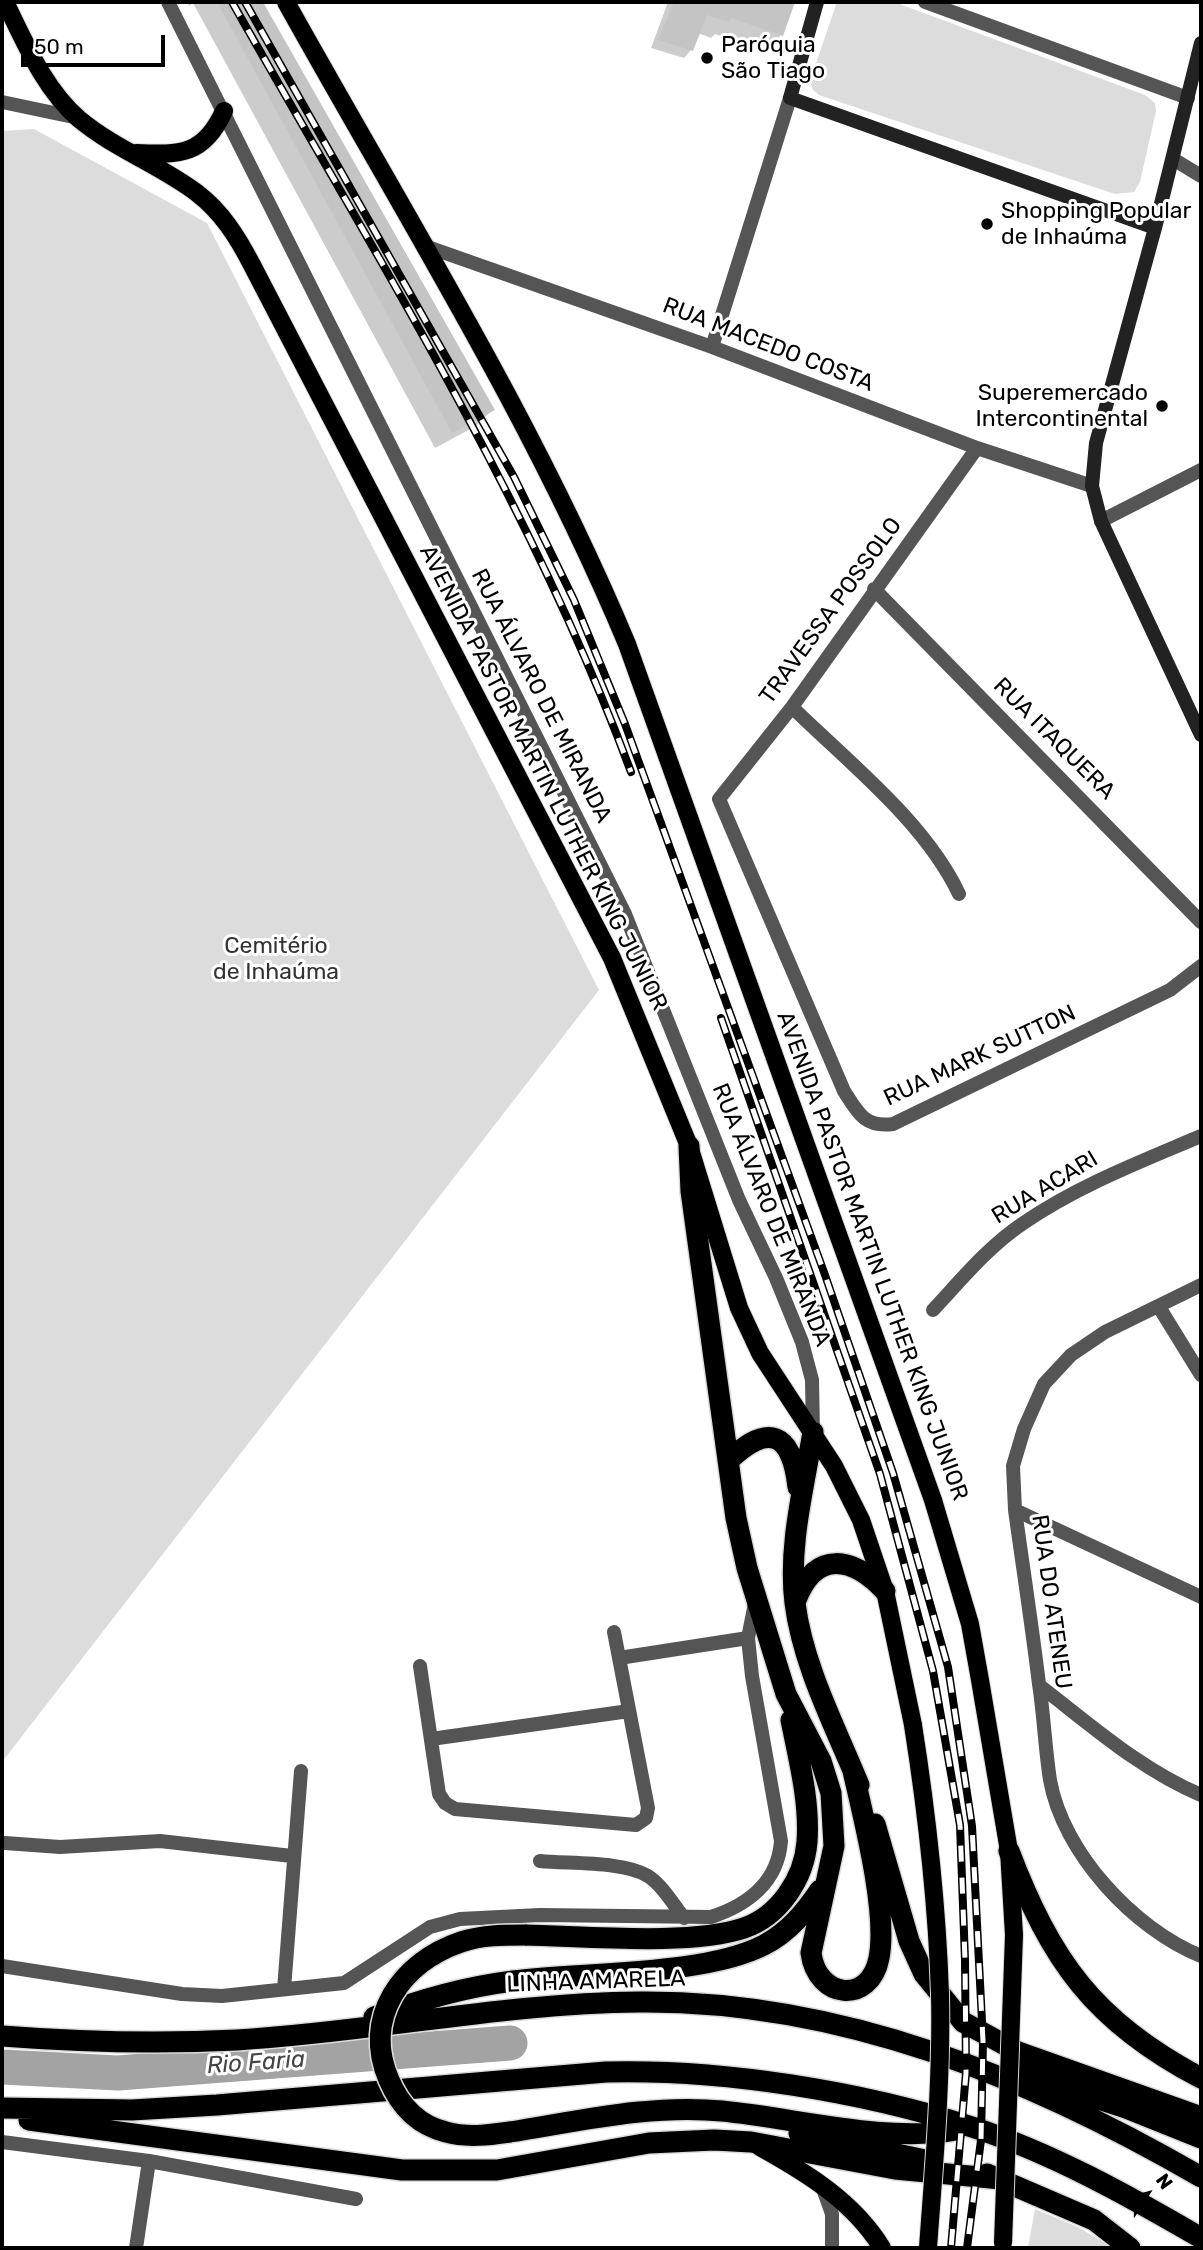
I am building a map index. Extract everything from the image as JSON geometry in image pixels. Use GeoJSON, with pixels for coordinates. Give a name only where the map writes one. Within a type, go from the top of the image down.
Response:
{"type":"FeatureCollection","features":[{"type":"Feature","properties":{"kind":"highway"},"geometry":{"type":"LineString","coordinates":[[689,1146],[691,1191],[736,1518],[755,1601],[786,1694],[802,1773],[807,1844],[801,1872],[786,1897],[767,1916],[745,1928],[713,1935],[491,1935],[437,1953],[399,1984],[380,2023],[380,2048],[386,2074],[395,2096],[409,2114],[445,2132],[467,2136],[654,2110],[723,2111],[914,2134],[972,2127]]}},
{"type":"Feature","properties":{"kind":"highway"},"geometry":{"type":"LineString","coordinates":[[813,1432],[794,1559],[795,1601],[812,1670],[879,1835],[909,1941],[924,1974],[963,2022],[1018,2052],[1201,2117]]}},
{"type":"Feature","properties":{"kind":"highway"},"geometry":{"type":"LineString","coordinates":[[728,1461],[752,1440],[770,1436],[778,1438],[786,1444],[796,1464],[800,1506]]}},
{"type":"Feature","properties":{"kind":"highway"},"geometry":{"type":"LineString","coordinates":[[795,1601],[810,1576],[833,1563],[859,1567],[885,1591]]}},
{"type":"Feature","properties":{"kind":"highway"},"geometry":{"type":"LineString","coordinates":[[786,1694],[821,1761],[831,1793],[834,1834],[829,1876],[811,1953],[813,1968],[831,1988],[852,1990],[873,1976],[882,1943],[878,1901],[853,1771]]}},
{"type":"Feature","properties":{"kind":"highway"},"geometry":{"type":"LineString","coordinates":[[1009,1851],[1028,1903],[1052,1948],[1071,1974],[1126,2031],[1175,2065],[1201,2078]]}},
{"type":"Feature","properties":{"kind":"highway"},"geometry":{"type":"LineString","coordinates":[[334,2031],[424,1999],[471,1988],[726,1959],[764,1946],[786,1931],[805,1912],[829,1876]]}},
{"type":"Feature","properties":{"kind":"highway","name":"LINHA AMARELA"},"geometry":{"type":"LineString","coordinates":[[2,2036],[161,2042],[237,2040],[580,2004],[698,2004],[770,2011],[820,2021],[976,2065],[1096,2120],[1201,2177]]}},
{"type":"Feature","properties":{"kind":"highway"},"geometry":{"type":"LineString","coordinates":[[976,2065],[1052,2082],[1201,2138]]}},
{"type":"Feature","properties":{"kind":"highway"},"geometry":{"type":"LineString","coordinates":[[2,2108],[132,2110],[217,2105],[547,2074],[648,2071],[801,2087],[972,2127],[1087,2176],[1201,2238]]}},
{"type":"Feature","properties":{"kind":"highway"},"geometry":{"type":"LineString","coordinates":[[749,2115],[804,2134],[961,2167],[1001,2179],[1094,2220],[1130,2248]]}},
{"type":"Feature","properties":{"kind":"highway"},"geometry":{"type":"LineString","coordinates":[[2,2116],[402,2170],[497,2170],[681,2140],[751,2142],[895,2169],[1001,2179]]}},
{"type":"Feature","properties":{"kind":"main road","name":"AVENIDA PASTOR MARTIN LUTHER KING JUNIOR"},"geometry":{"type":"LineString","coordinates":[[4,2],[52,89],[78,118],[198,193],[236,234],[612,958],[689,1146],[739,1308],[760,1353],[813,1432],[862,1520],[885,1591],[914,1725],[924,1793],[940,1994],[936,2132],[928,2248]]}},
{"type":"Feature","properties":{"kind":"main road","name":"AVENIDA PASTOR MARTIN LUTHER KING JUNIOR"},"geometry":{"type":"LineString","coordinates":[[285,2],[428,247],[553,481],[600,578],[632,657],[933,1500],[970,1624],[1009,1851],[1014,1935],[1003,2246]]}},
{"type":"Feature","properties":{"kind":"main road"},"geometry":{"type":"LineString","coordinates":[[817,2],[790,98],[1155,228]]}},
{"type":"Feature","properties":{"kind":"main road"},"geometry":{"type":"LineString","coordinates":[[1201,43],[1155,228],[1103,409],[1091,486],[1101,521],[1201,735]]}},
{"type":"Feature","properties":{"kind":"main road"},"geometry":{"type":"LineString","coordinates":[[132,153],[170,155],[189,151],[215,131],[224,110]]}},
{"type":"Feature","properties":{"kind":"main road"},"geometry":{"type":"LineString","coordinates":[[751,2142],[822,2186],[861,2217],[882,2248]]}},
{"type":"Feature","properties":{"kind":"street"},"geometry":{"type":"LineString","coordinates":[[2,7],[4,2]]}},
{"type":"Feature","properties":{"kind":"street","name":"RUA ÁLVARO DE MIRANDA"},"geometry":{"type":"LineString","coordinates":[[168,2],[625,914],[739,1200],[776,1278],[802,1342],[812,1380],[813,1432]]}},
{"type":"Feature","properties":{"kind":"street"},"geometry":{"type":"LineString","coordinates":[[925,2],[1188,98]]}},
{"type":"Feature","properties":{"kind":"street"},"geometry":{"type":"LineString","coordinates":[[712,346],[790,98]]}},
{"type":"Feature","properties":{"kind":"street"},"geometry":{"type":"LineString","coordinates":[[2,102],[78,118]]}},
{"type":"Feature","properties":{"kind":"street"},"geometry":{"type":"LineString","coordinates":[[1173,159],[1201,176]]}},
{"type":"Feature","properties":{"kind":"street","name":"RUA MACEDO COSTA"},"geometry":{"type":"LineString","coordinates":[[428,247],[712,346],[977,448],[1091,486]]}},
{"type":"Feature","properties":{"kind":"street","name":"TRAVESSA POSSOLO"},"geometry":{"type":"LineString","coordinates":[[719,799],[792,707],[977,448]]}},
{"type":"Feature","properties":{"kind":"street"},"geometry":{"type":"LineString","coordinates":[[1101,521],[1201,470]]}},
{"type":"Feature","properties":{"kind":"street","name":"RUA ITAQUERA"},"geometry":{"type":"LineString","coordinates":[[874,589],[1201,922]]}},
{"type":"Feature","properties":{"kind":"street"},"geometry":{"type":"LineString","coordinates":[[792,707],[912,825],[937,854],[959,894]]}},
{"type":"Feature","properties":{"kind":"street","name":"RUA MARK SUTTON"},"geometry":{"type":"LineString","coordinates":[[719,799],[844,1091],[861,1119],[877,1126],[892,1124],[916,1114],[1170,990],[1201,966]]}},
{"type":"Feature","properties":{"kind":"street","name":"RUA ACARI"},"geometry":{"type":"LineString","coordinates":[[933,1310],[991,1248],[1021,1224],[1121,1170],[1201,1136]]}},
{"type":"Feature","properties":{"kind":"street","name":"RUA DO ATENEU"},"geometry":{"type":"LineString","coordinates":[[1201,1284],[1094,1340],[1071,1355],[1044,1384],[1024,1429],[1013,1466],[1015,1510],[1051,1782],[1073,1843],[1104,1884],[1140,1918],[1201,1956]]}},
{"type":"Feature","properties":{"kind":"street"},"geometry":{"type":"LineString","coordinates":[[1159,1307],[1201,1375]]}},
{"type":"Feature","properties":{"kind":"street"},"geometry":{"type":"LineString","coordinates":[[1015,1510],[1201,1597]]}},
{"type":"Feature","properties":{"kind":"street"},"geometry":{"type":"LineString","coordinates":[[2,1966],[182,1994],[222,1996],[344,1983],[430,1927],[460,1919],[540,1915],[684,1918],[711,1917],[736,1909],[762,1887],[773,1873],[780,1857],[778,1812],[753,1685],[748,1638],[755,1601]]}},
{"type":"Feature","properties":{"kind":"street"},"geometry":{"type":"LineString","coordinates":[[420,1666],[439,1794],[445,1803],[455,1809],[636,1825],[646,1818],[648,1808],[614,1632]]}},
{"type":"Feature","properties":{"kind":"street"},"geometry":{"type":"LineString","coordinates":[[618,1658],[748,1638]]}},
{"type":"Feature","properties":{"kind":"street"},"geometry":{"type":"LineString","coordinates":[[1040,1686],[1158,1773],[1201,1795]]}},
{"type":"Feature","properties":{"kind":"street"},"geometry":{"type":"LineString","coordinates":[[431,1739],[629,1711]]}},
{"type":"Feature","properties":{"kind":"street"},"geometry":{"type":"LineString","coordinates":[[284,1989],[292,1856],[301,1772]]}},
{"type":"Feature","properties":{"kind":"street"},"geometry":{"type":"LineString","coordinates":[[5,1843],[60,1847],[160,1841],[292,1856]]}},
{"type":"Feature","properties":{"kind":"street"},"geometry":{"type":"LineString","coordinates":[[540,1861],[615,1867],[646,1875],[656,1882],[684,1918]]}},
{"type":"Feature","properties":{"kind":"street"},"geometry":{"type":"LineString","coordinates":[[2,2142],[149,2161],[356,2199]]}},
{"type":"Feature","properties":{"kind":"street"},"geometry":{"type":"LineString","coordinates":[[136,2248],[149,2161]]}},
{"type":"Feature","properties":{"kind":"street"},"geometry":{"type":"LineString","coordinates":[[822,2186],[832,2214],[832,2248]]}},
{"type":"Feature","properties":{"kind":"green space"},"geometry":{"type":"Polygon","coordinates":[[[837,2],[894,2],[1145,95],[1155,103],[1156,111],[1140,182],[1134,192],[1115,194],[819,95],[813,90],[810,81],[837,2]]]}},
{"type":"Feature","properties":{"kind":"green space","name":"Cemitério de Inhaúma"},"geometry":{"type":"Polygon","coordinates":[[[34,129],[207,223],[599,990],[2,1762],[2,131],[34,129]]]}},
{"type":"Feature","properties":{"kind":"green space"},"geometry":{"type":"Polygon","coordinates":[[[1035,2209],[1078,2227],[1113,2248],[1028,2248],[1035,2209]]]}},
{"type":"Feature","properties":{"kind":"building"},"geometry":{"type":"Polygon","coordinates":[[[217,2],[263,2],[495,410],[452,433],[217,2]]]}},
{"type":"Feature","properties":{"kind":"building"},"geometry":{"type":"Polygon","coordinates":[[[674,2],[795,2],[783,36],[731,18],[729,22],[707,15],[693,51],[658,40],[674,2]]]}},
{"type":"Feature","properties":{"kind":"waterway","name":"Rio Faria"},"geometry":{"type":"LineString","coordinates":[[2,2067],[118,2073],[510,2043]]}},
{"type":"Feature","properties":{"kind":"railway"},"geometry":{"type":"LineString","coordinates":[[232,2],[394,284],[498,475],[591,671],[631,772]]}},
{"type":"Feature","properties":{"kind":"railway"},"geometry":{"type":"LineString","coordinates":[[245,2],[514,477],[574,600],[625,724],[825,1275],[893,1473],[948,1667],[972,1826],[983,2041],[981,2140],[967,2248]]}},
{"type":"Feature","properties":{"kind":"railway"},"geometry":{"type":"LineString","coordinates":[[721,1018],[880,1474],[933,1671],[960,1825],[965,1960],[966,2073],[951,2248]]}},
{"type":"Feature","properties":{"kind":"place","name":"Paróquia São Tiago"},"geometry":{"type":"Point","coordinates":[707,58]}},
{"type":"Feature","properties":{"kind":"place","name":"Shopping Popular de Inhaúma"},"geometry":{"type":"Point","coordinates":[987,224]}},
{"type":"Feature","properties":{"kind":"place","name":"Superemercado Intercontinental"},"geometry":{"type":"Point","coordinates":[1162,406]}}]}
